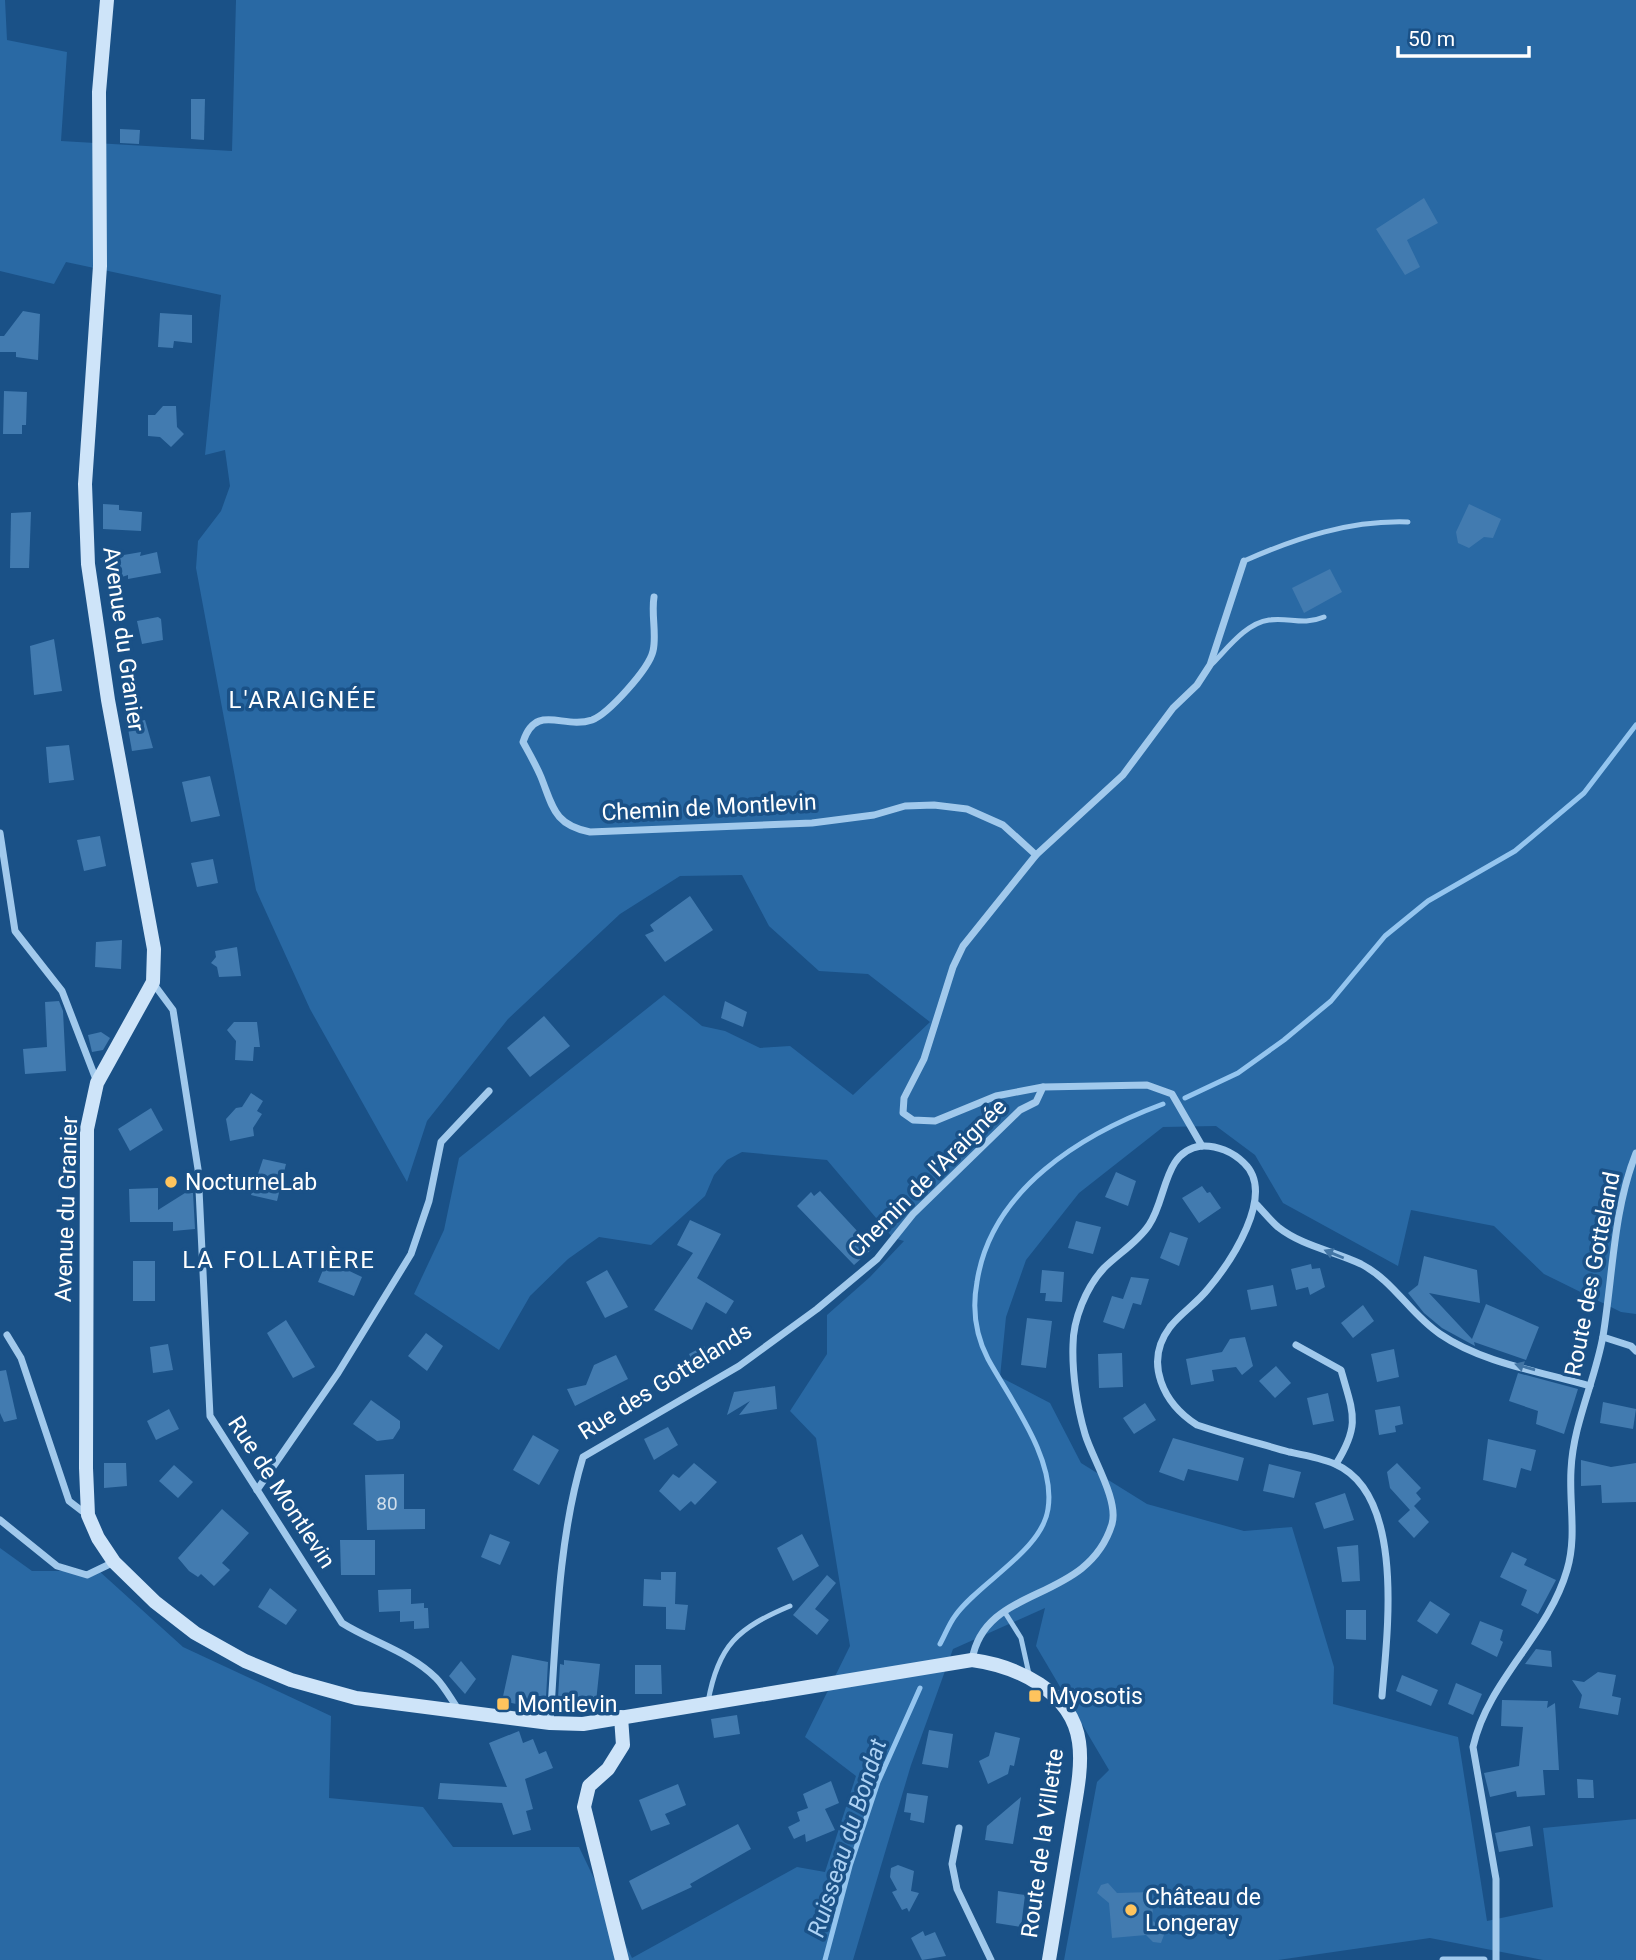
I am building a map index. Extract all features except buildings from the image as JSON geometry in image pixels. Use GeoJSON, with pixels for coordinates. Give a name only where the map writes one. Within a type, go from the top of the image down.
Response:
{"type":"FeatureCollection","features":[{"type":"Feature","properties":{"kind":"main road","name":"Avenue du Granier"},"geometry":{"type":"LineString","coordinates":[[107,0],[99,92],[100,266],[85,484],[88,564],[108,700],[153,949],[153,982],[97,1083],[87,1129],[88,1515],[114,1562],[155,1602],[195,1633],[245,1661],[292,1680],[356,1698],[550,1723],[583,1724],[774,1691]]}},
{"type":"Feature","properties":{"kind":"main road","name":"Route de la Villette"},"geometry":{"type":"LineString","coordinates":[[774,1691],[972,1660],[1001,1664],[1030,1677],[1068,1713],[1079,1742],[1077,1792],[1049,1960]]}},
{"type":"Feature","properties":{"kind":"main road"},"geometry":{"type":"LineString","coordinates":[[621,1717],[623,1745],[608,1769],[589,1786],[584,1807],[622,1960]]}},
{"type":"Feature","properties":{"kind":"street"},"geometry":{"type":"LineString","coordinates":[[1202,1146],[1172,1094],[1147,1085],[1043,1087],[996,1096],[935,1121],[913,1120],[903,1113],[904,1098],[924,1059],[953,967],[963,946],[1036,855],[1123,775],[1173,708],[1197,685],[1210,665],[1244,561]]}},
{"type":"Feature","properties":{"kind":"street","name":"Chemin de Montlevin"},"geometry":{"type":"LineString","coordinates":[[654,597],[653,651],[642,673],[594,720],[570,723],[546,719],[531,724],[523,742],[541,776],[551,808],[573,829],[590,832],[812,823],[874,816],[905,806],[934,805],[967,809],[1003,825],[1036,855]]}},
{"type":"Feature","properties":{"kind":"street"},"geometry":{"type":"LineString","coordinates":[[0,834],[15,931],[62,991],[97,1083]]}},
{"type":"Feature","properties":{"kind":"street","name":"Rue de Montlevin"},"geometry":{"type":"LineString","coordinates":[[153,982],[173,1010],[198,1169],[210,1416],[342,1623],[370,1641],[409,1657],[437,1678],[459,1711]]}},
{"type":"Feature","properties":{"kind":"street","name":"Chemin de l'Araignée"},"geometry":{"type":"LineString","coordinates":[[817,1309],[877,1259],[914,1214],[1020,1110],[1036,1102],[1043,1087]]}},
{"type":"Feature","properties":{"kind":"street"},"geometry":{"type":"LineString","coordinates":[[257,1490],[338,1373],[411,1254],[429,1200],[441,1142],[489,1091]]}},
{"type":"Feature","properties":{"kind":"street"},"geometry":{"type":"LineString","coordinates":[[972,1660],[976,1640],[1004,1611],[1084,1569],[1100,1549],[1113,1522],[1112,1505],[1085,1433],[1076,1384],[1072,1343],[1078,1316],[1087,1292],[1102,1270],[1148,1227],[1159,1209],[1168,1174],[1179,1157],[1193,1147],[1211,1146],[1231,1153],[1246,1165],[1254,1181],[1256,1204],[1226,1263],[1207,1290],[1169,1328],[1160,1350],[1158,1374],[1165,1396],[1179,1413],[1197,1425],[1336,1464],[1360,1482],[1374,1510],[1387,1558],[1390,1605],[1382,1696]]}},
{"type":"Feature","properties":{"kind":"street","name":"Route des Gotteland"},"geometry":{"type":"LineString","coordinates":[[1496,1960],[1496,1879],[1473,1747],[1478,1728],[1494,1696],[1538,1633],[1556,1601],[1568,1568],[1573,1538],[1570,1471],[1573,1448],[1603,1337],[1623,1194],[1636,1153]]}},
{"type":"Feature","properties":{"kind":"street"},"geometry":{"type":"LineString","coordinates":[[1256,1204],[1278,1227],[1301,1240],[1360,1264],[1386,1280],[1419,1320],[1442,1336],[1468,1350],[1591,1386]]}},
{"type":"Feature","properties":{"kind":"street","name":"Rue des Gottelands"},"geometry":{"type":"LineString","coordinates":[[550,1723],[568,1525],[574,1486],[583,1457],[739,1366],[817,1309]]}},
{"type":"Feature","properties":{"kind":"street"},"geometry":{"type":"LineString","coordinates":[[7,1335],[21,1359],[69,1501],[88,1515]]}},
{"type":"Feature","properties":{"kind":"street"},"geometry":{"type":"LineString","coordinates":[[1603,1337],[1631,1346],[1636,1351]]}},
{"type":"Feature","properties":{"kind":"street"},"geometry":{"type":"LineString","coordinates":[[1296,1345],[1341,1370],[1353,1412],[1352,1438],[1336,1464]]}},
{"type":"Feature","properties":{"kind":"street"},"geometry":{"type":"LineString","coordinates":[[0,1520],[57,1566],[87,1575],[114,1562]]}},
{"type":"Feature","properties":{"kind":"street"},"geometry":{"type":"LineString","coordinates":[[959,1828],[952,1864],[957,1889],[991,1960]]}},
{"type":"Feature","properties":{"kind":"street"},"geometry":{"type":"LineString","coordinates":[[1443,1960],[1484,1960]]}},
{"type":"Feature","properties":{"kind":"lane"},"geometry":{"type":"LineString","coordinates":[[1244,561],[1294,539],[1381,521],[1408,522]]}},
{"type":"Feature","properties":{"kind":"lane"},"geometry":{"type":"LineString","coordinates":[[1210,665],[1250,627],[1268,620],[1308,623],[1324,617]]}},
{"type":"Feature","properties":{"kind":"lane"},"geometry":{"type":"LineString","coordinates":[[708,1702],[714,1670],[729,1644],[751,1623],[790,1606]]}},
{"type":"Feature","properties":{"kind":"lane"},"geometry":{"type":"LineString","coordinates":[[1004,1611],[1021,1638],[1030,1677]]}},
{"type":"Feature","properties":{"kind":"shaded area"},"geometry":{"type":"Polygon","coordinates":[[[0,0],[5,0],[7,40],[67,52],[61,141],[232,151],[236,0],[1636,0],[1636,1314],[1621,1312],[1544,1274],[1494,1226],[1411,1210],[1398,1266],[1283,1203],[1255,1155],[1216,1126],[1163,1127],[1079,1193],[1026,1260],[1006,1317],[1000,1377],[1050,1403],[1081,1463],[1147,1504],[1244,1531],[1292,1527],[1334,1667],[1333,1704],[1458,1737],[1487,1921],[1553,1907],[1543,1828],[1636,1819],[1636,1960],[1543,1960],[1430,1938],[1278,1960],[1064,1960],[1097,1782],[1109,1770],[1036,1646],[1045,1608],[953,1649],[911,1765],[853,1960],[0,1960],[0,1548],[32,1571],[99,1571],[183,1647],[331,1716],[329,1798],[423,1807],[453,1847],[579,1847],[632,1958],[797,1867],[825,1872],[856,1776],[805,1737],[850,1646],[816,1438],[790,1411],[827,1354],[827,1315],[870,1277],[904,1241],[893,1238],[827,1160],[742,1152],[727,1160],[714,1175],[705,1196],[651,1245],[599,1237],[568,1259],[530,1296],[499,1350],[414,1294],[444,1230],[459,1158],[664,995],[702,1026],[725,1031],[760,1048],[790,1046],[853,1095],[930,1022],[868,974],[819,971],[769,926],[742,875],[680,876],[620,914],[508,1019],[427,1121],[407,1182],[310,1009],[256,890],[196,568],[198,541],[221,511],[230,486],[225,450],[205,455],[221,295],[66,262],[54,284],[0,271],[0,0]]]}},
{"type":"Feature","properties":{"kind":"waterway","name":"Ruisseau du Bondat"},"geometry":{"type":"LineString","coordinates":[[1185,1098],[1238,1073],[1284,1040],[1331,1001],[1385,936],[1428,901],[1515,851],[1584,793],[1636,725]]}},
{"type":"Feature","properties":{"kind":"waterway","name":"Ruisseau du Bondat"},"geometry":{"type":"LineString","coordinates":[[940,1644],[953,1619],[965,1604],[1034,1539],[1048,1509],[1049,1490],[1039,1451],[988,1359],[977,1331],[977,1282],[986,1249],[1001,1219],[1021,1193],[1045,1169],[1102,1131],[1163,1104]]}},
{"type":"Feature","properties":{"kind":"waterway","name":"Ruisseau du Bondat"},"geometry":{"type":"LineString","coordinates":[[825,1960],[850,1866],[878,1782],[920,1688]]}},
{"type":"Feature","properties":{"kind":"place","name":"NocturneLab"},"geometry":{"type":"Point","coordinates":[171,1182]}},
{"type":"Feature","properties":{"kind":"place","name":"Myosotis"},"geometry":{"type":"Point","coordinates":[1035,1696]}},
{"type":"Feature","properties":{"kind":"place","name":"Montlevin"},"geometry":{"type":"Point","coordinates":[503,1704]}},
{"type":"Feature","properties":{"kind":"place","name":"Château de Longeray"},"geometry":{"type":"Point","coordinates":[1131,1910]}},
{"type":"Feature","properties":{"kind":"district","name":"L'ARAIGNÉE"},"geometry":{"type":"Point","coordinates":[303,700]}},
{"type":"Feature","properties":{"kind":"district","name":"LA FOLLATIÈRE"},"geometry":{"type":"Point","coordinates":[279,1260]}}]}
